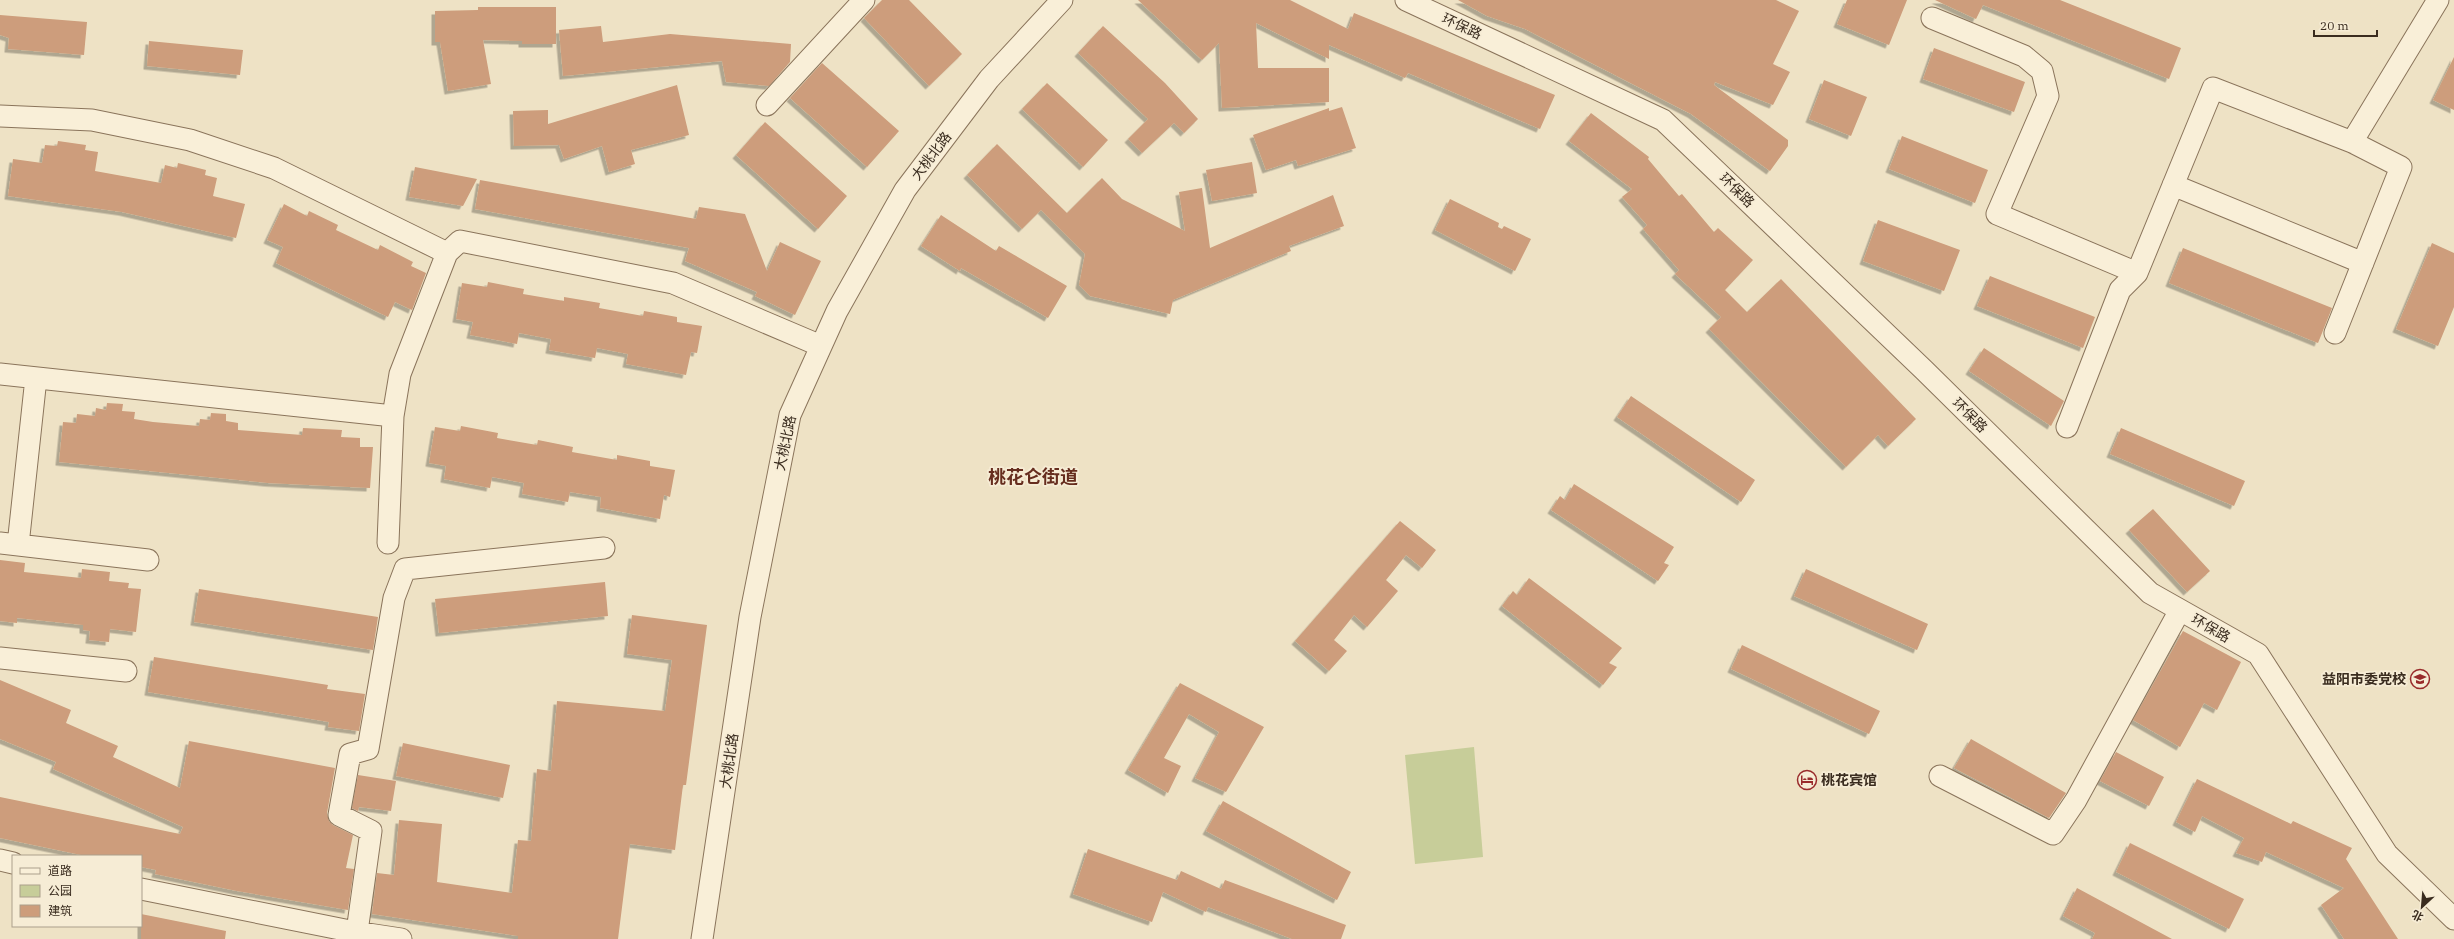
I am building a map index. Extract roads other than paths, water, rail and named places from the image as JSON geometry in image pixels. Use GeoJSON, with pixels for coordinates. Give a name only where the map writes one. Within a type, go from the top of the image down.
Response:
{"type":"FeatureCollection","features":[{"type":"Feature","properties":{"kind":"street"},"geometry":{"type":"LineString","coordinates":[[766,105],[864,0]]}},
{"type":"Feature","properties":{"kind":"street","name":"大桃北路"},"geometry":{"type":"LineString","coordinates":[[702,939],[750,617],[790,414],[837,311],[905,190],[989,79],[1062,0]]}},
{"type":"Feature","properties":{"kind":"street","name":"环保路"},"geometry":{"type":"LineString","coordinates":[[1406,0],[1663,120],[1924,370],[2150,593],[2258,654],[2387,854],[2454,919]]}},
{"type":"Feature","properties":{"kind":"street"},"geometry":{"type":"LineString","coordinates":[[2352,142],[2438,0]]}},
{"type":"Feature","properties":{"kind":"street"},"geometry":{"type":"LineString","coordinates":[[1932,18],[2024,56],[2042,71],[2048,96],[1997,214],[2137,274]]}},
{"type":"Feature","properties":{"kind":"street"},"geometry":{"type":"LineString","coordinates":[[2067,427],[2120,290],[2137,274],[2213,88],[2352,142],[2401,167],[2335,333]]}},
{"type":"Feature","properties":{"kind":"street"},"geometry":{"type":"LineString","coordinates":[[0,116],[92,120],[190,140],[274,168],[447,253]]}},
{"type":"Feature","properties":{"kind":"street"},"geometry":{"type":"LineString","coordinates":[[2173,185],[2363,263]]}},
{"type":"Feature","properties":{"kind":"street"},"geometry":{"type":"LineString","coordinates":[[388,543],[393,416],[400,374],[447,253],[460,241],[672,283],[821,346]]}},
{"type":"Feature","properties":{"kind":"street"},"geometry":{"type":"LineString","coordinates":[[0,374],[393,416]]}},
{"type":"Feature","properties":{"kind":"street"},"geometry":{"type":"LineString","coordinates":[[36,378],[9,544],[148,560]]}},
{"type":"Feature","properties":{"kind":"street"},"geometry":{"type":"LineString","coordinates":[[355,936],[371,831],[339,814],[350,754],[368,749],[394,598],[405,569],[604,548]]}},
{"type":"Feature","properties":{"kind":"street"},"geometry":{"type":"LineString","coordinates":[[1940,776],[2053,834],[2076,800],[2180,610]]}},
{"type":"Feature","properties":{"kind":"street"},"geometry":{"type":"LineString","coordinates":[[0,658],[126,671]]}},
{"type":"Feature","properties":{"kind":"street"},"geometry":{"type":"LineString","coordinates":[[0,860],[12,862]]}},
{"type":"Feature","properties":{"kind":"street"},"geometry":{"type":"LineString","coordinates":[[142,888],[355,936],[401,939]]}},
{"type":"Feature","properties":{"kind":"place","name":"益阳市委党校"},"geometry":{"type":"Point","coordinates":[2420,679]}},
{"type":"Feature","properties":{"kind":"place","name":"桃花宾馆"},"geometry":{"type":"Point","coordinates":[1807,780]}},
{"type":"Feature","properties":{"kind":"district","name":"桃花仑街道"},"geometry":{"type":"Point","coordinates":[1033,476]}}]}
